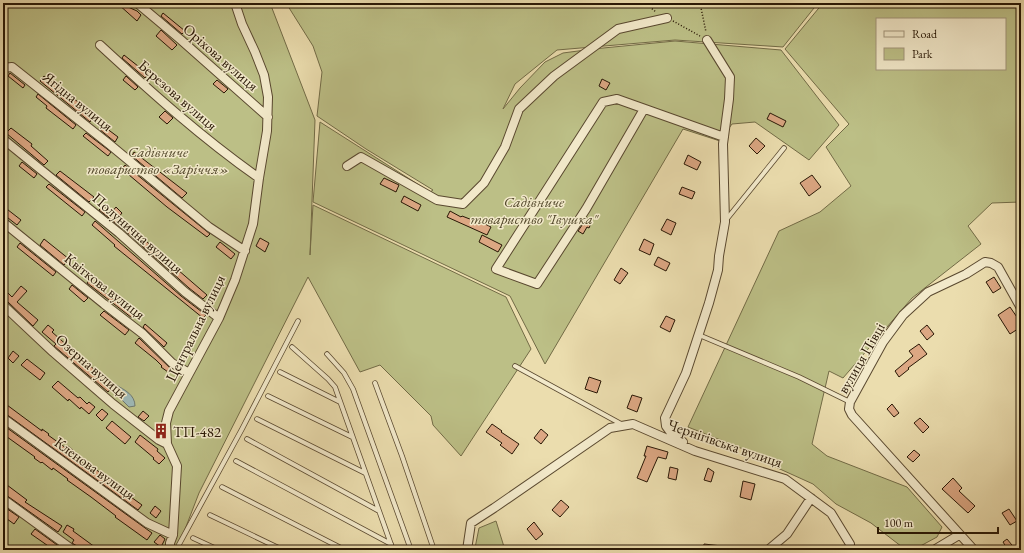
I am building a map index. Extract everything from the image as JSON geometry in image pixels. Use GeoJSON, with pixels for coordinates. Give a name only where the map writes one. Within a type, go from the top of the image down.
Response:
{"type":"FeatureCollection","features":[{"type":"Feature","properties":{"kind":"street","name":"Оріхова вулиця"},"geometry":{"type":"LineString","coordinates":[[137,3],[268,117]]}},
{"type":"Feature","properties":{"kind":"street","name":"Центральна вулиця"},"geometry":{"type":"LineString","coordinates":[[170,550],[170,543],[173,535],[177,466],[167,444],[166,423],[169,411],[219,318],[245,251],[253,224],[268,117],[268,98],[264,75],[242,24],[235,3]]}},
{"type":"Feature","properties":{"kind":"street"},"geometry":{"type":"LineString","coordinates":[[347,166],[361,157],[437,200],[463,204],[484,183],[505,147],[519,109],[554,76],[618,29],[667,18]]}},
{"type":"Feature","properties":{"kind":"street"},"geometry":{"type":"LineString","coordinates":[[695,451],[671,433],[666,426],[665,418],[686,374],[718,270],[725,222],[723,152],[730,77],[707,40]]}},
{"type":"Feature","properties":{"kind":"street","name":"Березова вулиця"},"geometry":{"type":"LineString","coordinates":[[100,45],[162,102],[232,159],[259,178]]}},
{"type":"Feature","properties":{"kind":"street","name":"Ягідна вулиця"},"geometry":{"type":"LineString","coordinates":[[3,68],[12,67],[109,144],[209,227],[245,251]]}},
{"type":"Feature","properties":{"kind":"street"},"geometry":{"type":"LineString","coordinates":[[644,109],[586,209],[537,284],[496,269],[603,102],[617,99],[724,137]]}},
{"type":"Feature","properties":{"kind":"street","name":"Полунична вулиця"},"geometry":{"type":"LineString","coordinates":[[3,139],[119,233],[185,292],[219,318]]}},
{"type":"Feature","properties":{"kind":"street","name":"Квіткова вулиця"},"geometry":{"type":"LineString","coordinates":[[3,222],[143,334],[172,363],[189,373]]}},
{"type":"Feature","properties":{"kind":"street","name":"вулиця Півці"},"geometry":{"type":"LineString","coordinates":[[974,550],[852,415],[849,409],[850,402],[882,342],[903,314],[928,292],[966,274],[985,262],[991,263],[998,267],[1021,308]]}},
{"type":"Feature","properties":{"kind":"street","name":"Озерна вулиця"},"geometry":{"type":"LineString","coordinates":[[3,305],[53,352],[113,404],[159,440],[167,444]]}},
{"type":"Feature","properties":{"kind":"street","name":"Кленова вулиця"},"geometry":{"type":"LineString","coordinates":[[3,418],[146,523],[173,535]]}},
{"type":"Feature","properties":{"kind":"street","name":"Чернігівська вулиця"},"geometry":{"type":"LineString","coordinates":[[467,550],[471,523],[610,428],[633,424],[695,451],[785,479],[831,513],[850,544],[849,550]]}},
{"type":"Feature","properties":{"kind":"street"},"geometry":{"type":"LineString","coordinates":[[768,550],[787,534],[811,498]]}},
{"type":"Feature","properties":{"kind":"street"},"geometry":{"type":"LineString","coordinates":[[3,499],[73,550]]}},
{"type":"Feature","properties":{"kind":"street"},"geometry":{"type":"LineString","coordinates":[[934,550],[959,535]]}},
{"type":"Feature","properties":{"kind":"lane"},"geometry":{"type":"LineString","coordinates":[[725,222],[784,148]]}},
{"type":"Feature","properties":{"kind":"lane"},"geometry":{"type":"LineString","coordinates":[[176,550],[242,430],[298,321]]}},
{"type":"Feature","properties":{"kind":"lane"},"geometry":{"type":"LineString","coordinates":[[698,335],[799,377],[850,402]]}},
{"type":"Feature","properties":{"kind":"lane"},"geometry":{"type":"LineString","coordinates":[[292,347],[335,387],[393,550]]}},
{"type":"Feature","properties":{"kind":"lane"},"geometry":{"type":"LineString","coordinates":[[327,354],[344,373],[353,389],[411,550]]}},
{"type":"Feature","properties":{"kind":"lane"},"geometry":{"type":"LineString","coordinates":[[515,366],[625,426]]}},
{"type":"Feature","properties":{"kind":"lane"},"geometry":{"type":"LineString","coordinates":[[280,372],[340,403]]}},
{"type":"Feature","properties":{"kind":"lane"},"geometry":{"type":"LineString","coordinates":[[375,383],[434,550]]}},
{"type":"Feature","properties":{"kind":"lane"},"geometry":{"type":"LineString","coordinates":[[268,396],[353,438]]}},
{"type":"Feature","properties":{"kind":"lane"},"geometry":{"type":"LineString","coordinates":[[257,419],[365,473]]}},
{"type":"Feature","properties":{"kind":"lane"},"geometry":{"type":"LineString","coordinates":[[247,439],[379,511]]}},
{"type":"Feature","properties":{"kind":"lane"},"geometry":{"type":"LineString","coordinates":[[236,461],[391,544]]}},
{"type":"Feature","properties":{"kind":"lane"},"geometry":{"type":"LineString","coordinates":[[222,487],[346,550]]}},
{"type":"Feature","properties":{"kind":"lane"},"geometry":{"type":"LineString","coordinates":[[210,515],[283,550]]}},
{"type":"Feature","properties":{"kind":"lane"},"geometry":{"type":"LineString","coordinates":[[193,538],[218,550]]}},
{"type":"Feature","properties":{"kind":"path"},"geometry":{"type":"LineString","coordinates":[[645,3],[659,14],[707,40]]}},
{"type":"Feature","properties":{"kind":"path"},"geometry":{"type":"LineString","coordinates":[[700,3],[707,40]]}},
{"type":"Feature","properties":{"kind":"green space","name":"Садівниче товариство «Заріччя»"},"geometry":{"type":"Polygon","coordinates":[[[3,3],[270,3],[315,120],[310,255],[313,205],[506,297],[531,349],[461,456],[433,425],[431,416],[380,365],[360,372],[308,277],[199,493],[177,550],[3,550],[3,3]]]}},
{"type":"Feature","properties":{"kind":"green space","name":"Садівниче товариство \"Івушка\""},"geometry":{"type":"Polygon","coordinates":[[[286,3],[818,3],[783,47],[675,40],[557,50],[515,84],[503,109],[520,88],[545,62],[563,53],[675,41],[781,50],[839,125],[809,160],[755,122],[732,124],[720,141],[683,129],[545,364],[510,296],[313,202],[320,122],[430,192],[433,190],[366,149],[317,116],[322,72],[313,46],[286,3]]]}},
{"type":"Feature","properties":{"kind":"green space"},"geometry":{"type":"Polygon","coordinates":[[[823,3],[1021,3],[1021,202],[992,203],[968,226],[981,244],[912,298],[843,378],[829,371],[812,444],[827,456],[907,487],[942,527],[937,537],[913,550],[906,550],[871,523],[836,504],[813,484],[771,465],[773,461],[688,427],[779,231],[820,212],[851,186],[826,147],[849,124],[785,49],[823,3]]]}},
{"type":"Feature","properties":{"kind":"green space"},"geometry":{"type":"Polygon","coordinates":[[[496,521],[505,550],[477,550],[475,548],[479,528],[496,521]]]}},
{"type":"Feature","properties":{"kind":"water"},"geometry":{"type":"Polygon","coordinates":[[[116,385],[131,396],[135,402],[135,406],[129,407],[114,392],[116,385]]]}},
{"type":"Feature","properties":{"kind":"building"},"geometry":{"type":"Polygon","coordinates":[[[119,3],[137,11],[141,15],[137,21],[118,4],[119,3]]]}},
{"type":"Feature","properties":{"kind":"building"},"geometry":{"type":"Polygon","coordinates":[[[163,13],[185,31],[182,34],[161,16],[163,13]]]}},
{"type":"Feature","properties":{"kind":"building"},"geometry":{"type":"Polygon","coordinates":[[[161,30],[177,45],[172,50],[156,36],[161,30]]]}},
{"type":"Feature","properties":{"kind":"building"},"geometry":{"type":"Polygon","coordinates":[[[124,55],[148,74],[145,78],[122,58],[124,55]]]}},
{"type":"Feature","properties":{"kind":"building"},"geometry":{"type":"Polygon","coordinates":[[[10,73],[25,85],[23,88],[8,76],[10,73]]]}},
{"type":"Feature","properties":{"kind":"building"},"geometry":{"type":"Polygon","coordinates":[[[44,76],[86,108],[84,110],[93,117],[90,122],[40,81],[44,76]]]}},
{"type":"Feature","properties":{"kind":"building"},"geometry":{"type":"Polygon","coordinates":[[[126,76],[138,87],[135,90],[123,80],[126,76]]]}},
{"type":"Feature","properties":{"kind":"building"},"geometry":{"type":"Polygon","coordinates":[[[602,79],[610,83],[606,90],[599,86],[602,79]]]}},
{"type":"Feature","properties":{"kind":"building"},"geometry":{"type":"Polygon","coordinates":[[[217,80],[228,89],[224,93],[213,84],[217,80]]]}},
{"type":"Feature","properties":{"kind":"building"},"geometry":{"type":"Polygon","coordinates":[[[38,94],[76,125],[73,129],[46,108],[47,106],[36,97],[38,94]]]}},
{"type":"Feature","properties":{"kind":"building"},"geometry":{"type":"Polygon","coordinates":[[[165,111],[173,118],[167,124],[159,117],[165,111]]]}},
{"type":"Feature","properties":{"kind":"building"},"geometry":{"type":"Polygon","coordinates":[[[770,113],[786,121],[783,127],[767,119],[770,113]]]}},
{"type":"Feature","properties":{"kind":"building"},"geometry":{"type":"Polygon","coordinates":[[[102,125],[118,137],[115,142],[99,129],[102,125]]]}},
{"type":"Feature","properties":{"kind":"building"},"geometry":{"type":"Polygon","coordinates":[[[11,128],[32,144],[31,146],[48,161],[44,165],[6,133],[11,128]]]}},
{"type":"Feature","properties":{"kind":"building"},"geometry":{"type":"Polygon","coordinates":[[[86,133],[111,152],[108,156],[83,136],[86,133]]]}},
{"type":"Feature","properties":{"kind":"building"},"geometry":{"type":"Polygon","coordinates":[[[756,138],[765,146],[757,154],[749,146],[756,138]]]}},
{"type":"Feature","properties":{"kind":"building"},"geometry":{"type":"Polygon","coordinates":[[[134,152],[187,193],[182,198],[132,156],[134,152]]]}},
{"type":"Feature","properties":{"kind":"building"},"geometry":{"type":"Polygon","coordinates":[[[688,155],[701,162],[697,170],[684,164],[688,155]]]}},
{"type":"Feature","properties":{"kind":"building"},"geometry":{"type":"Polygon","coordinates":[[[22,162],[37,174],[34,178],[19,166],[22,162]]]}},
{"type":"Feature","properties":{"kind":"building"},"geometry":{"type":"Polygon","coordinates":[[[125,165],[210,234],[207,237],[167,207],[122,169],[125,165]]]}},
{"type":"Feature","properties":{"kind":"building"},"geometry":{"type":"Polygon","coordinates":[[[60,171],[94,197],[89,202],[56,175],[60,171]]]}},
{"type":"Feature","properties":{"kind":"building"},"geometry":{"type":"Polygon","coordinates":[[[812,175],[821,187],[809,196],[800,183],[812,175]]]}},
{"type":"Feature","properties":{"kind":"building"},"geometry":{"type":"Polygon","coordinates":[[[384,178],[399,185],[396,192],[380,184],[384,178]]]}},
{"type":"Feature","properties":{"kind":"building"},"geometry":{"type":"Polygon","coordinates":[[[49,184],[85,212],[82,216],[46,187],[49,184]]]}},
{"type":"Feature","properties":{"kind":"building"},"geometry":{"type":"Polygon","coordinates":[[[682,187],[695,192],[692,199],[679,194],[682,187]]]}},
{"type":"Feature","properties":{"kind":"building"},"geometry":{"type":"Polygon","coordinates":[[[404,196],[421,205],[418,211],[401,202],[404,196]]]}},
{"type":"Feature","properties":{"kind":"building"},"geometry":{"type":"Polygon","coordinates":[[[3,206],[21,220],[17,225],[3,214],[3,206]]]}},
{"type":"Feature","properties":{"kind":"building"},"geometry":{"type":"Polygon","coordinates":[[[103,206],[111,213],[116,207],[122,213],[118,218],[164,256],[163,257],[207,295],[203,299],[189,288],[123,229],[99,210],[103,206]]]}},
{"type":"Feature","properties":{"kind":"building"},"geometry":{"type":"Polygon","coordinates":[[[450,211],[461,217],[462,216],[480,223],[481,222],[491,227],[487,235],[447,217],[450,211]]]}},
{"type":"Feature","properties":{"kind":"building"},"geometry":{"type":"Polygon","coordinates":[[[587,218],[592,221],[589,228],[587,227],[583,234],[578,231],[587,218]]]}},
{"type":"Feature","properties":{"kind":"building"},"geometry":{"type":"Polygon","coordinates":[[[667,219],[676,223],[671,235],[661,230],[667,219]]]}},
{"type":"Feature","properties":{"kind":"building"},"geometry":{"type":"Polygon","coordinates":[[[95,221],[181,296],[206,315],[203,318],[114,246],[115,245],[92,225],[95,221]]]}},
{"type":"Feature","properties":{"kind":"building"},"geometry":{"type":"Polygon","coordinates":[[[482,235],[502,245],[498,252],[479,242],[482,235]]]}},
{"type":"Feature","properties":{"kind":"building"},"geometry":{"type":"Polygon","coordinates":[[[260,238],[269,243],[265,252],[256,246],[260,238]]]}},
{"type":"Feature","properties":{"kind":"building"},"geometry":{"type":"Polygon","coordinates":[[[44,239],[69,259],[64,265],[40,245],[44,239]]]}},
{"type":"Feature","properties":{"kind":"building"},"geometry":{"type":"Polygon","coordinates":[[[644,239],[654,244],[650,255],[639,250],[644,239]]]}},
{"type":"Feature","properties":{"kind":"building"},"geometry":{"type":"Polygon","coordinates":[[[220,242],[235,254],[231,259],[216,247],[220,242]]]}},
{"type":"Feature","properties":{"kind":"building"},"geometry":{"type":"Polygon","coordinates":[[[20,243],[56,272],[53,276],[17,247],[20,243]]]}},
{"type":"Feature","properties":{"kind":"building"},"geometry":{"type":"Polygon","coordinates":[[[658,257],[670,263],[666,271],[654,265],[658,257]]]}},
{"type":"Feature","properties":{"kind":"building"},"geometry":{"type":"Polygon","coordinates":[[[621,268],[628,273],[620,284],[614,280],[621,268]]]}},
{"type":"Feature","properties":{"kind":"building"},"geometry":{"type":"Polygon","coordinates":[[[994,277],[1001,288],[993,293],[986,282],[994,277]]]}},
{"type":"Feature","properties":{"kind":"building"},"geometry":{"type":"Polygon","coordinates":[[[89,280],[134,316],[132,318],[87,283],[89,280]]]}},
{"type":"Feature","properties":{"kind":"building"},"geometry":{"type":"Polygon","coordinates":[[[72,285],[88,298],[84,302],[69,289],[72,285]]]}},
{"type":"Feature","properties":{"kind":"building"},"geometry":{"type":"Polygon","coordinates":[[[21,286],[27,291],[17,302],[38,320],[33,326],[7,301],[3,300],[8,293],[12,297],[21,286]]]}},
{"type":"Feature","properties":{"kind":"building"},"geometry":{"type":"Polygon","coordinates":[[[1010,307],[1021,323],[1021,327],[1010,334],[998,315],[1010,307]]]}},
{"type":"Feature","properties":{"kind":"building"},"geometry":{"type":"Polygon","coordinates":[[[104,311],[129,330],[125,335],[100,315],[104,311]]]}},
{"type":"Feature","properties":{"kind":"building"},"geometry":{"type":"Polygon","coordinates":[[[666,316],[675,320],[670,332],[660,327],[666,316]]]}},
{"type":"Feature","properties":{"kind":"building"},"geometry":{"type":"Polygon","coordinates":[[[145,324],[167,343],[164,347],[143,327],[145,324]]]}},
{"type":"Feature","properties":{"kind":"building"},"geometry":{"type":"Polygon","coordinates":[[[48,325],[54,330],[52,332],[113,386],[108,392],[54,346],[56,344],[42,332],[48,325]]]}},
{"type":"Feature","properties":{"kind":"building"},"geometry":{"type":"Polygon","coordinates":[[[927,325],[934,334],[927,340],[920,331],[927,325]]]}},
{"type":"Feature","properties":{"kind":"building"},"geometry":{"type":"Polygon","coordinates":[[[139,338],[170,368],[168,372],[135,343],[139,338]]]}},
{"type":"Feature","properties":{"kind":"building"},"geometry":{"type":"Polygon","coordinates":[[[919,344],[927,354],[908,368],[909,369],[899,377],[895,371],[913,356],[909,351],[919,344]]]}},
{"type":"Feature","properties":{"kind":"building"},"geometry":{"type":"Polygon","coordinates":[[[13,351],[19,356],[13,363],[8,358],[13,351]]]}},
{"type":"Feature","properties":{"kind":"building"},"geometry":{"type":"Polygon","coordinates":[[[27,359],[45,373],[40,380],[21,365],[27,359]]]}},
{"type":"Feature","properties":{"kind":"building"},"geometry":{"type":"Polygon","coordinates":[[[589,377],[601,381],[597,393],[585,389],[589,377]]]}},
{"type":"Feature","properties":{"kind":"building"},"geometry":{"type":"Polygon","coordinates":[[[58,381],[78,398],[80,397],[87,404],[89,402],[95,407],[89,414],[81,407],[80,409],[69,399],[68,401],[52,387],[58,381]]]}},
{"type":"Feature","properties":{"kind":"building"},"geometry":{"type":"Polygon","coordinates":[[[632,395],[642,398],[637,412],[627,408],[632,395]]]}},
{"type":"Feature","properties":{"kind":"building"},"geometry":{"type":"Polygon","coordinates":[[[892,404],[899,413],[894,417],[887,409],[892,404]]]}},
{"type":"Feature","properties":{"kind":"building"},"geometry":{"type":"Polygon","coordinates":[[[7,405],[42,431],[42,429],[49,434],[48,435],[66,448],[68,446],[74,451],[71,455],[87,466],[88,464],[142,505],[138,510],[3,413],[3,410],[7,405]]]}},
{"type":"Feature","properties":{"kind":"building"},"geometry":{"type":"Polygon","coordinates":[[[102,409],[108,414],[102,421],[96,415],[102,409]]]}},
{"type":"Feature","properties":{"kind":"building"},"geometry":{"type":"Polygon","coordinates":[[[143,411],[149,416],[144,421],[138,417],[143,411]]]}},
{"type":"Feature","properties":{"kind":"building"},"geometry":{"type":"Polygon","coordinates":[[[920,418],[929,427],[923,433],[914,423],[920,418]]]}},
{"type":"Feature","properties":{"kind":"building"},"geometry":{"type":"Polygon","coordinates":[[[112,421],[131,437],[125,444],[106,428],[112,421]]]}},
{"type":"Feature","properties":{"kind":"building"},"geometry":{"type":"Polygon","coordinates":[[[492,424],[519,444],[512,454],[500,445],[502,443],[486,432],[492,424]]]}},
{"type":"Feature","properties":{"kind":"building"},"geometry":{"type":"Polygon","coordinates":[[[3,425],[152,533],[147,540],[67,480],[68,479],[53,468],[52,470],[42,462],[41,463],[3,434],[3,425]]]}},
{"type":"Feature","properties":{"kind":"building"},"geometry":{"type":"Polygon","coordinates":[[[541,429],[548,435],[541,444],[534,438],[541,429]]]}},
{"type":"Feature","properties":{"kind":"building"},"geometry":{"type":"Polygon","coordinates":[[[140,435],[158,449],[157,451],[165,458],[159,464],[135,442],[140,435]]]}},
{"type":"Feature","properties":{"kind":"building"},"geometry":{"type":"Polygon","coordinates":[[[647,446],[668,452],[666,459],[658,457],[647,482],[637,478],[646,456],[644,456],[647,446]]]}},
{"type":"Feature","properties":{"kind":"building"},"geometry":{"type":"Polygon","coordinates":[[[914,450],[920,455],[913,462],[907,457],[914,450]]]}},
{"type":"Feature","properties":{"kind":"building"},"geometry":{"type":"Polygon","coordinates":[[[670,467],[678,469],[676,480],[668,478],[670,467]]]}},
{"type":"Feature","properties":{"kind":"building"},"geometry":{"type":"Polygon","coordinates":[[[708,468],[714,472],[711,482],[704,480],[708,468]]]}},
{"type":"Feature","properties":{"kind":"building"},"geometry":{"type":"Polygon","coordinates":[[[953,478],[962,488],[959,491],[975,506],[968,513],[942,489],[953,478]]]}},
{"type":"Feature","properties":{"kind":"building"},"geometry":{"type":"Polygon","coordinates":[[[743,481],[755,484],[751,500],[740,497],[743,481]]]}},
{"type":"Feature","properties":{"kind":"building"},"geometry":{"type":"Polygon","coordinates":[[[7,485],[27,500],[25,502],[62,526],[58,532],[3,494],[3,491],[7,485]]]}},
{"type":"Feature","properties":{"kind":"building"},"geometry":{"type":"Polygon","coordinates":[[[561,500],[569,507],[560,517],[552,510],[561,500]]]}},
{"type":"Feature","properties":{"kind":"building"},"geometry":{"type":"Polygon","coordinates":[[[3,506],[19,517],[14,524],[3,516],[3,506]]]}},
{"type":"Feature","properties":{"kind":"building"},"geometry":{"type":"Polygon","coordinates":[[[155,506],[161,511],[156,518],[150,513],[155,506]]]}},
{"type":"Feature","properties":{"kind":"building"},"geometry":{"type":"Polygon","coordinates":[[[1009,509],[1017,521],[1010,525],[1002,513],[1009,509]]]}},
{"type":"Feature","properties":{"kind":"building"},"geometry":{"type":"Polygon","coordinates":[[[534,522],[543,534],[536,540],[527,529],[534,522]]]}},
{"type":"Feature","properties":{"kind":"building"},"geometry":{"type":"Polygon","coordinates":[[[67,525],[99,550],[78,550],[77,546],[72,543],[74,540],[63,532],[67,525]]]}},
{"type":"Feature","properties":{"kind":"building"},"geometry":{"type":"Polygon","coordinates":[[[35,529],[64,550],[54,550],[31,534],[35,529]]]}},
{"type":"Feature","properties":{"kind":"building"},"geometry":{"type":"Polygon","coordinates":[[[160,535],[165,539],[161,547],[154,542],[160,535]]]}},
{"type":"Feature","properties":{"kind":"building"},"geometry":{"type":"Polygon","coordinates":[[[1007,539],[1016,550],[1008,550],[1003,542],[1007,539]]]}},
{"type":"Feature","properties":{"kind":"building"},"geometry":{"type":"Polygon","coordinates":[[[704,544],[722,546],[722,550],[703,550],[704,544]]]}},
{"type":"Feature","properties":{"kind":"place","name":"ТП-482"},"geometry":{"type":"Point","coordinates":[161,431]}}]}
